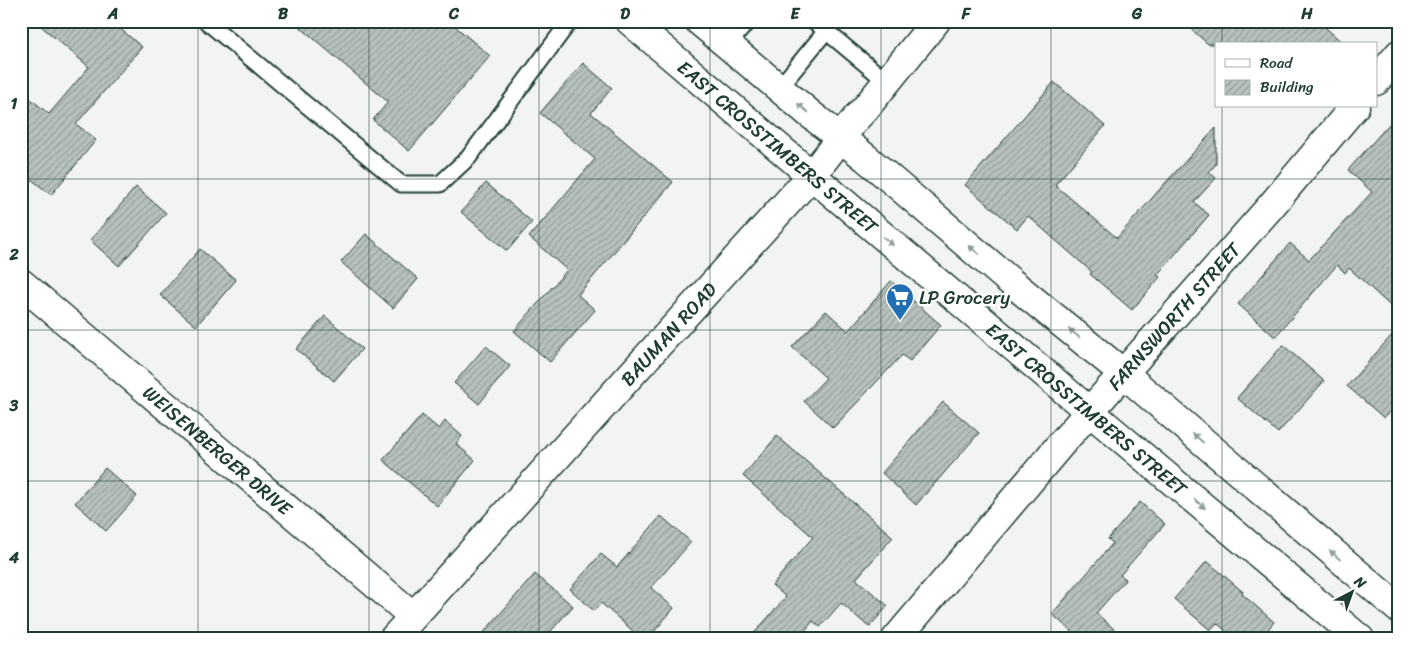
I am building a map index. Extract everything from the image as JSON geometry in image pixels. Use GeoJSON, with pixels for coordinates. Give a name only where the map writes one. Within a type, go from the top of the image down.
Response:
{"type":"FeatureCollection","features":[{"type":"Feature","properties":{"kind":"street","name":"EAST CROSSTIMBERS STREET"},"geometry":{"type":"LineString","coordinates":[[630,21],[1360,639]]}},
{"type":"Feature","properties":{"kind":"street"},"geometry":{"type":"LineString","coordinates":[[699,21],[841,138],[1003,276],[1123,373],[1399,609]]}},
{"type":"Feature","properties":{"kind":"street","name":"BAUMAN ROAD"},"geometry":{"type":"LineString","coordinates":[[393,639],[812,175],[936,21]]}},
{"type":"Feature","properties":{"kind":"street"},"geometry":{"type":"LineString","coordinates":[[1378,79],[1399,54]]}},
{"type":"Feature","properties":{"kind":"street","name":"FARNSWORTH STREET"},"geometry":{"type":"LineString","coordinates":[[896,639],[1089,411],[1272,204],[1353,108]]}},
{"type":"Feature","properties":{"kind":"street","name":"WEISENBERGER DRIVE"},"geometry":{"type":"LineString","coordinates":[[21,283],[413,616]]}},
{"type":"Feature","properties":{"kind":"lane"},"geometry":{"type":"LineString","coordinates":[[206,21],[401,184],[440,184],[469,157],[570,21]]}},
{"type":"Feature","properties":{"kind":"lane"},"geometry":{"type":"LineString","coordinates":[[728,45],[748,21]]}},
{"type":"Feature","properties":{"kind":"lane"},"geometry":{"type":"LineString","coordinates":[[779,88],[820,26],[886,81]]}},
{"type":"Feature","properties":{"kind":"building"},"geometry":{"type":"Polygon","coordinates":[[[35,21],[111,21],[142,47],[76,124],[96,140],[51,195],[21,171],[21,91],[49,114],[89,67],[35,21]]]}},
{"type":"Feature","properties":{"kind":"building"},"geometry":{"type":"Polygon","coordinates":[[[293,21],[449,21],[490,56],[409,151],[373,120],[388,102],[293,21]]]}},
{"type":"Feature","properties":{"kind":"building"},"geometry":{"type":"Polygon","coordinates":[[[1182,21],[1318,21],[1342,42],[1215,42],[1215,44],[1208,44],[1182,21]]]}},
{"type":"Feature","properties":{"kind":"building"},"geometry":{"type":"Polygon","coordinates":[[[583,63],[612,88],[591,113],[673,182],[578,295],[595,310],[550,362],[514,331],[567,270],[529,237],[595,159],[540,113],[583,63]]]}},
{"type":"Feature","properties":{"kind":"building"},"geometry":{"type":"Polygon","coordinates":[[[1054,82],[1105,126],[1055,185],[1117,238],[1216,128],[1216,164],[1209,172],[1216,178],[1194,202],[1209,215],[1157,275],[1160,277],[1132,310],[1028,216],[1017,229],[965,185],[1054,82]]]}},
{"type":"Feature","properties":{"kind":"building"},"geometry":{"type":"Polygon","coordinates":[[[1399,113],[1399,314],[1349,268],[1345,273],[1337,265],[1275,337],[1238,304],[1290,243],[1309,260],[1372,192],[1348,170],[1399,113]]]}},
{"type":"Feature","properties":{"kind":"building"},"geometry":{"type":"Polygon","coordinates":[[[486,183],[532,222],[507,251],[461,212],[486,183]]]}},
{"type":"Feature","properties":{"kind":"building"},"geometry":{"type":"Polygon","coordinates":[[[136,187],[166,213],[119,266],[90,240],[136,187]]]}},
{"type":"Feature","properties":{"kind":"building"},"geometry":{"type":"Polygon","coordinates":[[[366,234],[418,279],[393,308],[341,262],[366,234]]]}},
{"type":"Feature","properties":{"kind":"building"},"geometry":{"type":"Polygon","coordinates":[[[200,249],[236,280],[196,326],[160,295],[200,249]]]}},
{"type":"Feature","properties":{"kind":"building"},"geometry":{"type":"Polygon","coordinates":[[[891,281],[941,325],[910,361],[902,355],[833,428],[804,401],[826,378],[792,347],[826,311],[848,331],[891,281]]]}},
{"type":"Feature","properties":{"kind":"building"},"geometry":{"type":"Polygon","coordinates":[[[325,316],[362,349],[334,381],[296,349],[325,316]]]}},
{"type":"Feature","properties":{"kind":"building"},"geometry":{"type":"Polygon","coordinates":[[[1399,327],[1399,401],[1384,418],[1347,386],[1399,327]]]}},
{"type":"Feature","properties":{"kind":"building"},"geometry":{"type":"Polygon","coordinates":[[[1283,345],[1324,381],[1278,433],[1237,398],[1283,345]]]}},
{"type":"Feature","properties":{"kind":"building"},"geometry":{"type":"Polygon","coordinates":[[[486,346],[510,366],[479,404],[454,383],[486,346]]]}},
{"type":"Feature","properties":{"kind":"building"},"geometry":{"type":"Polygon","coordinates":[[[943,402],[979,433],[916,505],[882,473],[943,402]]]}},
{"type":"Feature","properties":{"kind":"building"},"geometry":{"type":"Polygon","coordinates":[[[422,415],[439,429],[445,421],[462,436],[456,444],[475,460],[437,506],[383,460],[422,415]]]}},
{"type":"Feature","properties":{"kind":"building"},"geometry":{"type":"Polygon","coordinates":[[[777,436],[893,537],[856,579],[888,606],[869,627],[841,603],[820,627],[813,621],[798,639],[749,639],[786,597],[772,585],[813,537],[743,476],[777,436]]]}},
{"type":"Feature","properties":{"kind":"building"},"geometry":{"type":"Polygon","coordinates":[[[105,468],[137,496],[106,531],[75,503],[105,468]]]}},
{"type":"Feature","properties":{"kind":"building"},"geometry":{"type":"Polygon","coordinates":[[[1140,502],[1165,524],[1120,575],[1126,579],[1096,613],[1125,639],[1080,639],[1052,614],[1113,543],[1108,539],[1140,502]]]}},
{"type":"Feature","properties":{"kind":"building"},"geometry":{"type":"Polygon","coordinates":[[[661,516],[691,542],[651,588],[674,608],[648,639],[642,639],[601,603],[594,611],[570,589],[601,554],[617,567],[661,516]]]}},
{"type":"Feature","properties":{"kind":"building"},"geometry":{"type":"Polygon","coordinates":[[[1207,561],[1274,622],[1260,639],[1235,639],[1217,623],[1210,630],[1174,599],[1207,561]]]}},
{"type":"Feature","properties":{"kind":"building"},"geometry":{"type":"Polygon","coordinates":[[[535,574],[573,606],[544,639],[478,639],[535,574]]]}},
{"type":"Feature","properties":{"kind":"place","name":"LP Grocery"},"geometry":{"type":"Point","coordinates":[900,321]}}]}
